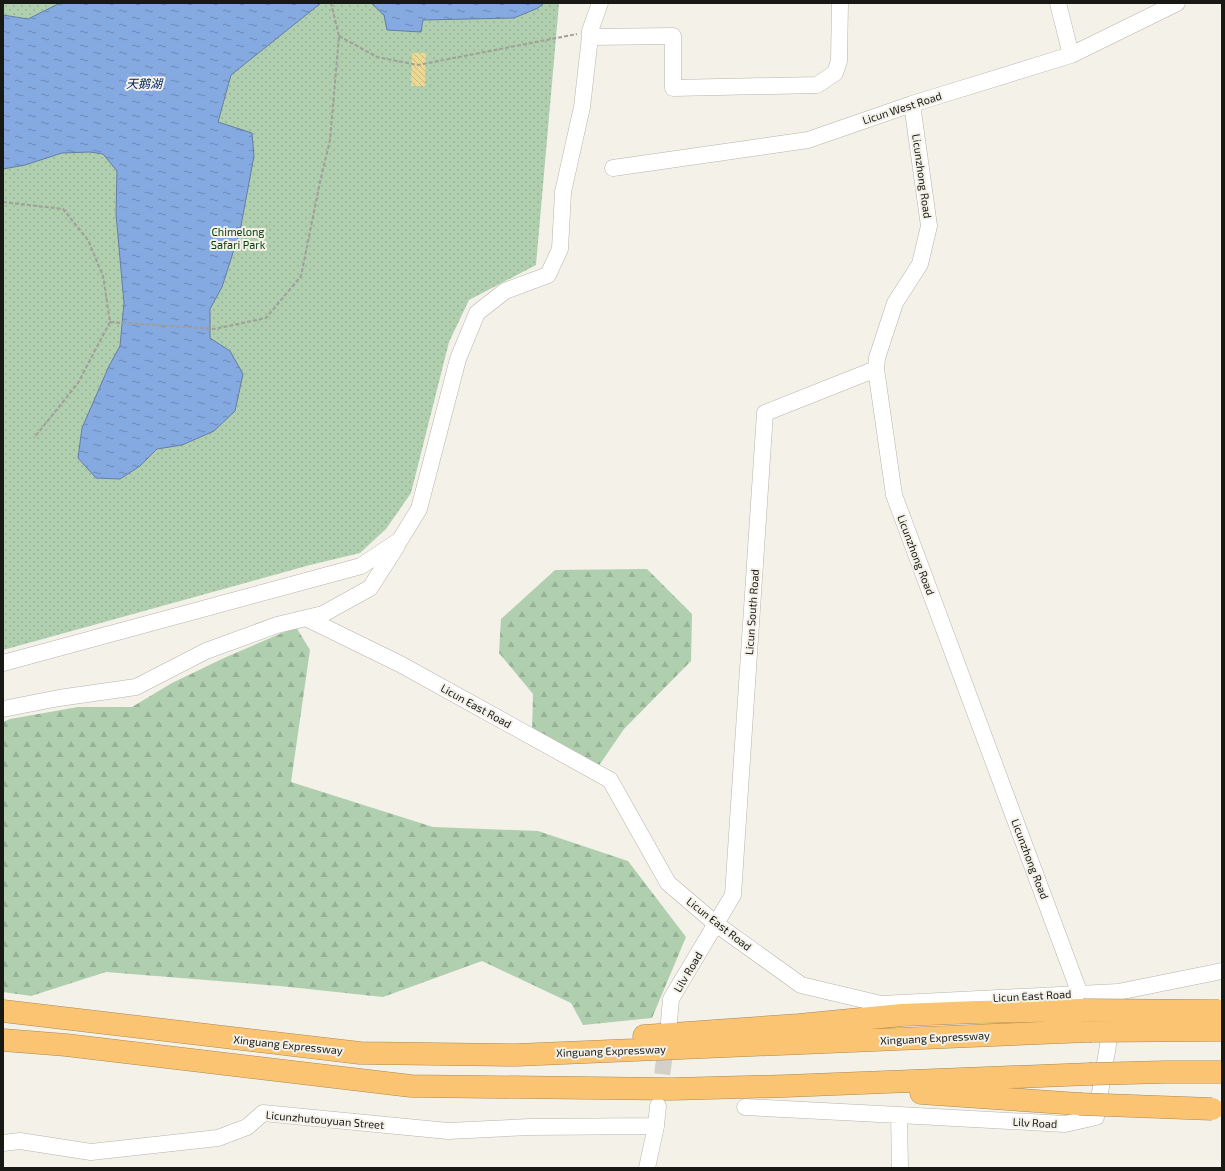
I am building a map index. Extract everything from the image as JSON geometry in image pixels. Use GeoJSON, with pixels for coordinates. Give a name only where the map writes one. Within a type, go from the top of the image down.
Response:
{"type":"FeatureCollection","features":[{"type":"Feature","properties":{"kind":"highway"},"geometry":{"type":"LineString","coordinates":[[447,1054],[656,1035],[799,1025],[902,1015],[978,1012],[1082,1002],[1221,1018]]}},
{"type":"Feature","properties":{"kind":"highway","name":"Xinguang Expressway"},"geometry":{"type":"LineString","coordinates":[[3,1011],[360,1053],[516,1055],[1089,1031],[1221,1018]]}},
{"type":"Feature","properties":{"kind":"highway"},"geometry":{"type":"LineString","coordinates":[[3,1040],[66,1045],[411,1086],[672,1089],[1090,1074],[1222,1072]]}},
{"type":"Feature","properties":{"kind":"highway"},"geometry":{"type":"LineString","coordinates":[[786,1086],[958,1095],[1080,1104],[1217,1109]]}},
{"type":"Feature","properties":{"kind":"street"},"geometry":{"type":"LineString","coordinates":[[3,709],[59,698],[136,687],[206,651],[277,625],[323,614],[370,588],[418,509],[458,359],[478,313],[505,291],[548,275],[560,249],[562,192],[582,107],[590,34],[600,3]]}},
{"type":"Feature","properties":{"kind":"street"},"geometry":{"type":"LineString","coordinates":[[590,34],[673,36],[673,88],[817,85],[835,73],[838,61],[840,3]]}},
{"type":"Feature","properties":{"kind":"street"},"geometry":{"type":"LineString","coordinates":[[1058,3],[1071,55]]}},
{"type":"Feature","properties":{"kind":"street","name":"Licun West Road"},"geometry":{"type":"LineString","coordinates":[[613,168],[808,140],[912,104],[1071,55],[1177,3]]}},
{"type":"Feature","properties":{"kind":"street","name":"Licunzhong Road"},"geometry":{"type":"LineString","coordinates":[[912,104],[928,226],[920,264],[895,303],[877,358],[876,369],[894,495],[1082,1002]]}},
{"type":"Feature","properties":{"kind":"street","name":"Licun South Road"},"geometry":{"type":"LineString","coordinates":[[716,924],[733,895],[765,414],[876,369]]}},
{"type":"Feature","properties":{"kind":"street"},"geometry":{"type":"LineString","coordinates":[[3,663],[361,566],[400,540]]}},
{"type":"Feature","properties":{"kind":"street","name":"Licun East Road"},"geometry":{"type":"LineString","coordinates":[[306,618],[400,664],[610,780],[668,882],[716,924],[801,985],[881,1004],[1082,1002],[1118,992],[1222,971]]}},
{"type":"Feature","properties":{"kind":"street","name":"Lilv Road"},"geometry":{"type":"LineString","coordinates":[[668,1022],[671,999],[716,924]]}},
{"type":"Feature","properties":{"kind":"street","name":"Lilv Road"},"geometry":{"type":"LineString","coordinates":[[899,1114],[1065,1124],[1096,1117],[1118,992]]}},
{"type":"Feature","properties":{"kind":"street"},"geometry":{"type":"LineString","coordinates":[[647,1168],[656,1126],[658,1106]]}},
{"type":"Feature","properties":{"kind":"street"},"geometry":{"type":"LineString","coordinates":[[745,1107],[899,1114],[900,1168]]}},
{"type":"Feature","properties":{"kind":"street","name":"Licunzhutouyuan Street"},"geometry":{"type":"LineString","coordinates":[[3,1143],[20,1141],[91,1152],[218,1138],[247,1127],[263,1113],[448,1131],[530,1127],[656,1126]]}},
{"type":"Feature","properties":{"kind":"path"},"geometry":{"type":"LineString","coordinates":[[110,322],[214,329],[266,318],[301,276],[330,140],[339,36],[331,3]]}},
{"type":"Feature","properties":{"kind":"path"},"geometry":{"type":"LineString","coordinates":[[339,36],[377,57],[418,65],[590,34]]}},
{"type":"Feature","properties":{"kind":"path"},"geometry":{"type":"LineString","coordinates":[[3,202],[63,209],[88,240],[102,276],[110,322],[78,383],[34,438]]}},
{"type":"Feature","properties":{"kind":"green space","name":"Chimelong Safari Park"},"geometry":{"type":"Polygon","coordinates":[[[3,3],[559,3],[536,265],[469,300],[449,342],[411,493],[386,529],[360,553],[310,565],[3,650],[3,3]]]}},
{"type":"Feature","properties":{"kind":"green space"},"geometry":{"type":"Polygon","coordinates":[[[647,569],[692,614],[691,661],[624,729],[598,767],[532,734],[533,694],[499,653],[501,619],[555,570],[647,569]]]}},
{"type":"Feature","properties":{"kind":"green space"},"geometry":{"type":"Polygon","coordinates":[[[296,627],[310,650],[291,782],[433,827],[538,831],[628,861],[686,937],[652,1018],[583,1025],[571,1003],[482,961],[383,997],[280,986],[106,972],[31,996],[3,992],[3,722],[10,719],[78,707],[132,707],[172,683],[224,658],[296,627]]]}},
{"type":"Feature","properties":{"kind":"water","name":"天鹅湖"},"geometry":{"type":"Polygon","coordinates":[[[60,3],[321,3],[231,75],[218,122],[252,133],[254,156],[240,231],[222,287],[210,309],[210,338],[230,351],[243,374],[235,411],[214,431],[182,445],[157,449],[140,466],[120,479],[96,478],[78,458],[82,428],[109,366],[120,346],[124,303],[116,214],[117,171],[103,154],[90,152],[62,153],[25,165],[3,169],[3,15],[28,19],[60,3]]]}},
{"type":"Feature","properties":{"kind":"water"},"geometry":{"type":"Polygon","coordinates":[[[371,3],[544,3],[538,8],[514,18],[423,20],[421,32],[387,30],[384,15],[371,3]]]}},
{"type":"Feature","properties":{"kind":"building"},"geometry":{"type":"Polygon","coordinates":[[[412,53],[426,53],[425,86],[411,86],[412,53]]]}},
{"type":"Feature","properties":{"kind":"tunnel"},"geometry":{"type":"LineString","coordinates":[[659,1098],[667,1038]]}}]}
